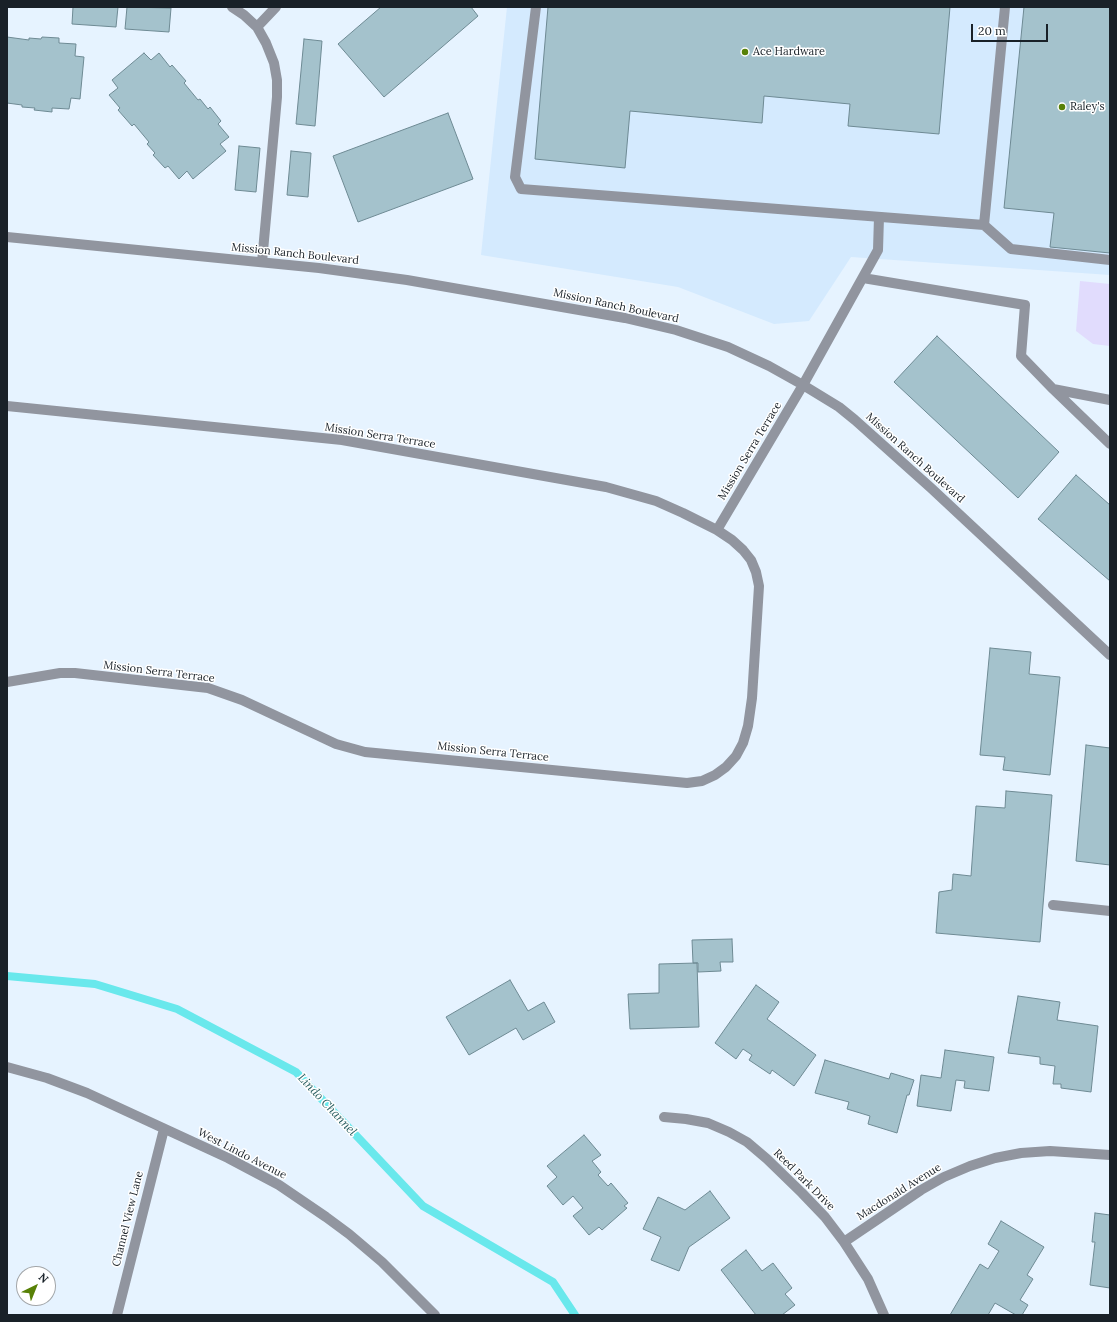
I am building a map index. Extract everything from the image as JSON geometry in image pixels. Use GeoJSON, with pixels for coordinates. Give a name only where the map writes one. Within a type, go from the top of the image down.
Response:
{"type":"FeatureCollection","features":[{"type":"Feature","properties":{"kind":"street"},"geometry":{"type":"LineString","coordinates":[[232,7],[244,15],[257,27],[272,56],[277,80],[277,97],[262,262]]}},
{"type":"Feature","properties":{"kind":"street"},"geometry":{"type":"LineString","coordinates":[[257,27],[276,7]]}},
{"type":"Feature","properties":{"kind":"street"},"geometry":{"type":"LineString","coordinates":[[536,7],[515,177],[522,190],[984,225],[1011,249],[1110,260]]}},
{"type":"Feature","properties":{"kind":"street"},"geometry":{"type":"LineString","coordinates":[[984,225],[1005,7]]}},
{"type":"Feature","properties":{"kind":"street","name":"Mission Serra Terrace"},"geometry":{"type":"LineString","coordinates":[[717,530],[803,385],[878,250],[879,217]]}},
{"type":"Feature","properties":{"kind":"street","name":"Mission Ranch Boulevard"},"geometry":{"type":"LineString","coordinates":[[7,237],[262,262],[400,279],[625,318],[683,332],[728,347],[769,366],[838,407],[871,434],[1110,655]]}},
{"type":"Feature","properties":{"kind":"street"},"geometry":{"type":"LineString","coordinates":[[863,278],[1025,305],[1021,356],[1110,444]]}},
{"type":"Feature","properties":{"kind":"street"},"geometry":{"type":"LineString","coordinates":[[1053,389],[1110,400]]}},
{"type":"Feature","properties":{"kind":"street","name":"Mission Serra Terrace"},"geometry":{"type":"LineString","coordinates":[[7,406],[342,440],[606,487],[656,501],[717,530],[737,545],[751,560],[756,572],[759,586],[752,698],[748,726],[743,743],[736,756],[716,775],[702,781],[687,783],[365,752],[336,744],[242,700],[208,688],[75,673],[54,674],[7,682]]}},
{"type":"Feature","properties":{"kind":"street"},"geometry":{"type":"LineString","coordinates":[[1053,905],[1110,911]]}},
{"type":"Feature","properties":{"kind":"street","name":"West Lindo Avenue"},"geometry":{"type":"LineString","coordinates":[[7,1067],[47,1078],[87,1093],[254,1172],[303,1201],[349,1234],[382,1262],[435,1315]]}},
{"type":"Feature","properties":{"kind":"street","name":"Reed Park Drive"},"geometry":{"type":"LineString","coordinates":[[664,1117],[708,1123],[747,1142],[767,1159],[825,1217],[844,1242],[868,1279],[884,1315]]}},
{"type":"Feature","properties":{"kind":"street","name":"Channel View Lane"},"geometry":{"type":"LineString","coordinates":[[116,1315],[164,1129]]}},
{"type":"Feature","properties":{"kind":"street","name":"Macdonald Avenue"},"geometry":{"type":"LineString","coordinates":[[844,1242],[921,1190],[944,1177],[970,1166],[995,1158],[1021,1153],[1056,1151],[1110,1155]]}},
{"type":"Feature","properties":{"kind":"shaded area"},"geometry":{"type":"Polygon","coordinates":[[[507,7],[1110,7],[1110,275],[851,257],[809,321],[774,324],[678,287],[481,255],[507,7]]]}},
{"type":"Feature","properties":{"kind":"shaded area"},"geometry":{"type":"Polygon","coordinates":[[[1080,281],[1110,284],[1110,346],[1093,344],[1076,331],[1080,281]]]}},
{"type":"Feature","properties":{"kind":"building"},"geometry":{"type":"Polygon","coordinates":[[[73,7],[118,7],[116,27],[72,24],[73,7]]]}},
{"type":"Feature","properties":{"kind":"building"},"geometry":{"type":"Polygon","coordinates":[[[127,7],[171,8],[169,32],[125,29],[127,7]]]}},
{"type":"Feature","properties":{"kind":"building"},"geometry":{"type":"Polygon","coordinates":[[[381,7],[471,7],[478,16],[384,97],[338,44],[381,7]]]}},
{"type":"Feature","properties":{"kind":"building","name":"Ace Hardware"},"geometry":{"type":"Polygon","coordinates":[[[548,7],[950,7],[939,134],[848,126],[850,104],[764,96],[762,123],[630,111],[625,168],[535,159],[548,7]]]}},
{"type":"Feature","properties":{"kind":"building","name":"Raley's"},"geometry":{"type":"Polygon","coordinates":[[[1024,7],[1110,7],[1110,253],[1050,247],[1054,213],[1004,208],[1024,7]]]}},
{"type":"Feature","properties":{"kind":"building"},"geometry":{"type":"Polygon","coordinates":[[[7,37],[29,40],[29,38],[41,39],[42,37],[59,38],[59,43],[76,44],[75,56],[84,57],[80,99],[71,98],[69,109],[52,108],[52,112],[34,110],[35,108],[22,107],[22,105],[7,103],[7,37]]]}},
{"type":"Feature","properties":{"kind":"building"},"geometry":{"type":"Polygon","coordinates":[[[304,39],[322,41],[315,126],[296,124],[304,39]]]}},
{"type":"Feature","properties":{"kind":"building"},"geometry":{"type":"Polygon","coordinates":[[[144,53],[151,60],[159,53],[170,67],[172,65],[186,81],[184,83],[198,100],[200,99],[208,109],[210,107],[221,121],[218,124],[229,137],[220,144],[226,151],[193,179],[187,171],[179,179],[168,166],[165,168],[153,155],[155,153],[147,144],[149,142],[134,124],[132,126],[118,110],[120,108],[109,95],[118,88],[112,80],[144,53]]]}},
{"type":"Feature","properties":{"kind":"building"},"geometry":{"type":"Polygon","coordinates":[[[448,113],[473,179],[358,222],[333,156],[448,113]]]}},
{"type":"Feature","properties":{"kind":"building"},"geometry":{"type":"Polygon","coordinates":[[[239,146],[260,148],[256,192],[235,190],[239,146]]]}},
{"type":"Feature","properties":{"kind":"building"},"geometry":{"type":"Polygon","coordinates":[[[291,151],[311,153],[308,197],[287,195],[291,151]]]}},
{"type":"Feature","properties":{"kind":"building"},"geometry":{"type":"Polygon","coordinates":[[[937,336],[1059,452],[1018,498],[894,382],[937,336]]]}},
{"type":"Feature","properties":{"kind":"building"},"geometry":{"type":"Polygon","coordinates":[[[1076,475],[1110,505],[1110,581],[1038,519],[1076,475]]]}},
{"type":"Feature","properties":{"kind":"building"},"geometry":{"type":"Polygon","coordinates":[[[990,648],[1031,652],[1029,674],[1060,677],[1050,775],[1003,770],[1005,757],[980,755],[990,648]]]}},
{"type":"Feature","properties":{"kind":"building"},"geometry":{"type":"Polygon","coordinates":[[[1086,745],[1110,748],[1110,865],[1076,861],[1086,745]]]}},
{"type":"Feature","properties":{"kind":"building"},"geometry":{"type":"Polygon","coordinates":[[[1006,791],[1052,795],[1040,942],[936,933],[939,892],[952,890],[953,874],[971,876],[976,806],[1005,808],[1006,791]]]}},
{"type":"Feature","properties":{"kind":"building"},"geometry":{"type":"Polygon","coordinates":[[[732,939],[733,962],[720,962],[721,971],[698,972],[698,963],[693,963],[692,940],[732,939]]]}},
{"type":"Feature","properties":{"kind":"building"},"geometry":{"type":"Polygon","coordinates":[[[697,963],[699,1027],[630,1029],[628,994],[659,993],[659,964],[697,963]]]}},
{"type":"Feature","properties":{"kind":"building"},"geometry":{"type":"Polygon","coordinates":[[[510,980],[528,1011],[544,1002],[555,1022],[523,1040],[516,1028],[469,1055],[446,1017],[510,980]]]}},
{"type":"Feature","properties":{"kind":"building"},"geometry":{"type":"Polygon","coordinates":[[[756,985],[779,1002],[767,1019],[816,1055],[794,1086],[772,1070],[770,1074],[749,1060],[752,1055],[743,1049],[736,1059],[715,1043],[756,985]]]}},
{"type":"Feature","properties":{"kind":"building"},"geometry":{"type":"Polygon","coordinates":[[[1018,996],[1060,1002],[1057,1020],[1098,1026],[1091,1092],[1061,1088],[1061,1084],[1053,1084],[1055,1066],[1040,1064],[1040,1057],[1008,1053],[1018,996]]]}},
{"type":"Feature","properties":{"kind":"building"},"geometry":{"type":"Polygon","coordinates":[[[945,1050],[994,1057],[989,1091],[964,1088],[965,1081],[956,1080],[951,1111],[917,1106],[921,1075],[941,1078],[945,1050]]]}},
{"type":"Feature","properties":{"kind":"building"},"geometry":{"type":"Polygon","coordinates":[[[825,1060],[889,1079],[891,1073],[914,1080],[909,1095],[907,1095],[897,1133],[868,1124],[870,1116],[847,1109],[849,1102],[815,1093],[825,1060]]]}},
{"type":"Feature","properties":{"kind":"building"},"geometry":{"type":"Polygon","coordinates":[[[584,1135],[601,1155],[592,1161],[601,1172],[598,1175],[608,1186],[611,1183],[628,1203],[624,1206],[627,1208],[602,1230],[599,1227],[589,1235],[573,1216],[583,1208],[573,1196],[563,1205],[547,1186],[557,1177],[547,1166],[584,1135]]]}},
{"type":"Feature","properties":{"kind":"building"},"geometry":{"type":"Polygon","coordinates":[[[710,1191],[730,1218],[689,1247],[679,1271],[651,1260],[661,1237],[643,1229],[658,1197],[685,1210],[710,1191]]]}},
{"type":"Feature","properties":{"kind":"building"},"geometry":{"type":"Polygon","coordinates":[[[1095,1213],[1110,1215],[1110,1288],[1090,1285],[1095,1242],[1092,1242],[1095,1213]]]}},
{"type":"Feature","properties":{"kind":"building"},"geometry":{"type":"Polygon","coordinates":[[[1001,1221],[1044,1247],[1027,1275],[1033,1279],[1020,1300],[1028,1305],[1022,1315],[1016,1315],[995,1303],[988,1315],[950,1315],[980,1264],[988,1269],[999,1251],[988,1244],[1001,1221]]]}},
{"type":"Feature","properties":{"kind":"building"},"geometry":{"type":"Polygon","coordinates":[[[746,1250],[762,1271],[773,1263],[792,1288],[785,1294],[795,1305],[782,1315],[756,1315],[721,1270],[746,1250]]]}},
{"type":"Feature","properties":{"kind":"waterway","name":"Lindo Channel"},"geometry":{"type":"LineString","coordinates":[[7,976],[95,984],[177,1009],[296,1072],[423,1206],[553,1282],[575,1315]]}},
{"type":"Feature","properties":{"kind":"place","name":"Ace Hardware"},"geometry":{"type":"Point","coordinates":[745,52]}},
{"type":"Feature","properties":{"kind":"place","name":"Raley's"},"geometry":{"type":"Point","coordinates":[1062,107]}}]}
